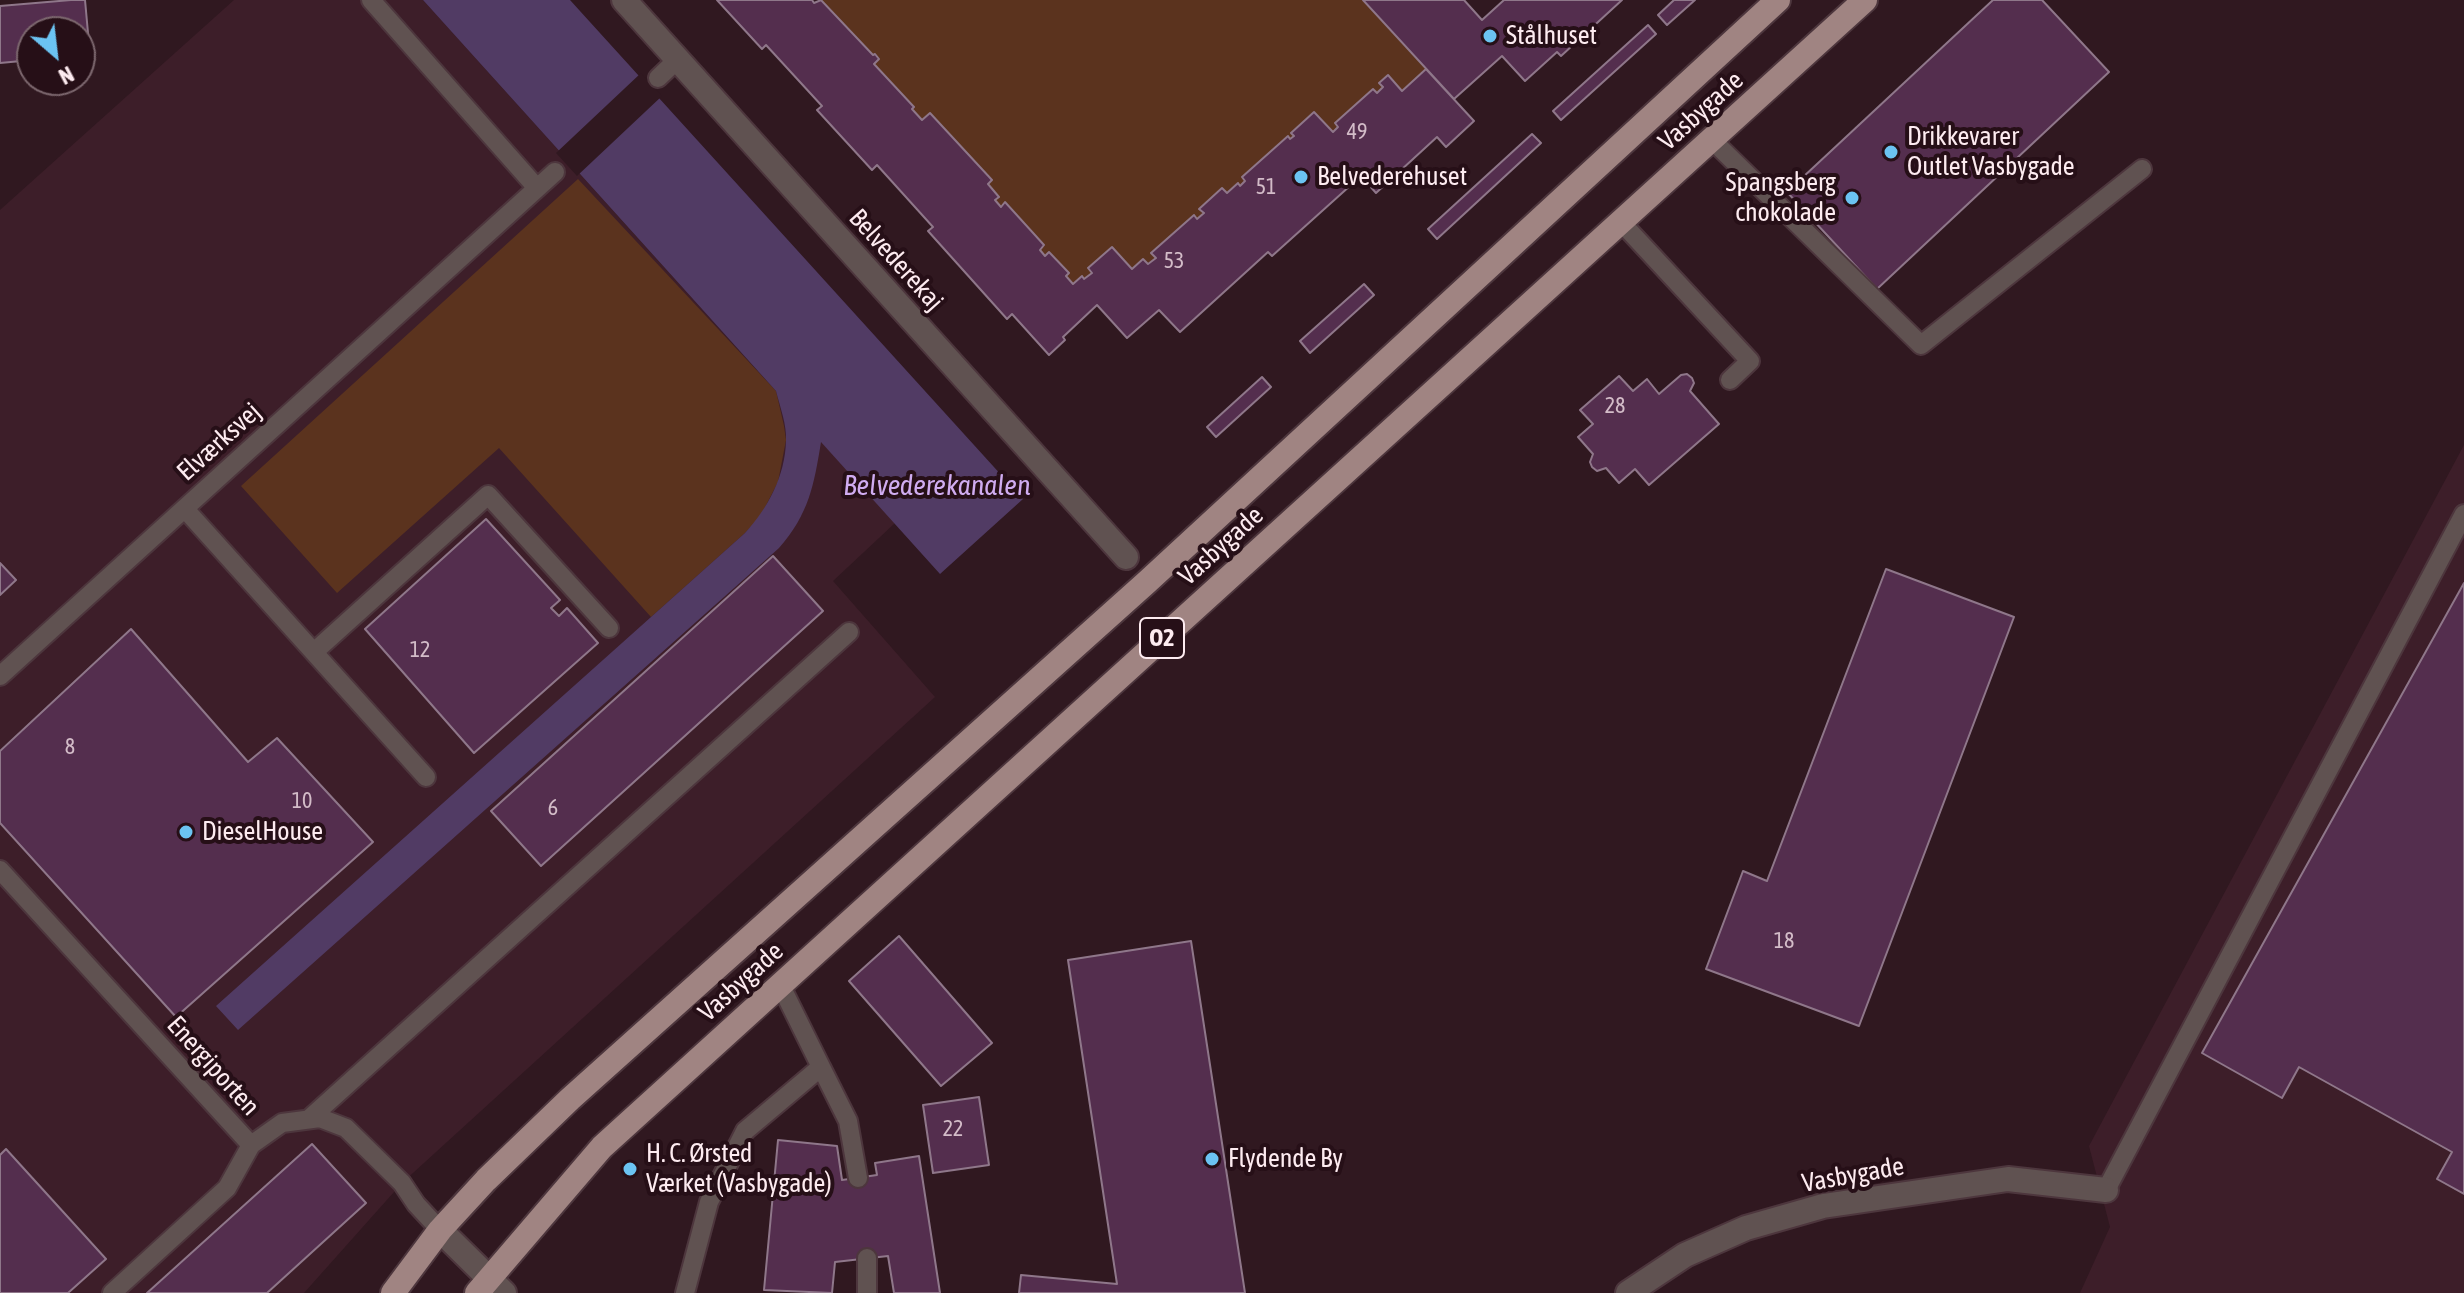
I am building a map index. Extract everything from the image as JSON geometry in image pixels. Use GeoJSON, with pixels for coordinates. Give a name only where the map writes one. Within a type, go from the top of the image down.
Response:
{"type":"FeatureCollection","features":[{"type":"Feature","properties":{"kind":"main road","name":"Vasbygade"},"geometry":{"type":"LineString","coordinates":[[393,1293],[440,1230],[486,1180],[570,1099],[1147,582],[1778,0]]}},
{"type":"Feature","properties":{"kind":"main road","name":"Vasbygade"},"geometry":{"type":"LineString","coordinates":[[490,1288],[602,1147],[1865,0]]}},
{"type":"Feature","properties":{"kind":"street","name":"Belvederekaj"},"geometry":{"type":"LineString","coordinates":[[624,0],[1126,557]]}},
{"type":"Feature","properties":{"kind":"street","name":"Vasbygade"},"geometry":{"type":"LineString","coordinates":[[1628,1293],[1697,1249],[1746,1228],[1823,1206],[2008,1179],[2106,1190]]}},
{"type":"Feature","properties":{"kind":"street","name":"Vasbygade"},"geometry":{"type":"LineString","coordinates":[[440,1230],[490,1288]]}},
{"type":"Feature","properties":{"kind":"lane"},"geometry":{"type":"LineString","coordinates":[[371,0],[537,188]]}},
{"type":"Feature","properties":{"kind":"lane"},"geometry":{"type":"LineString","coordinates":[[658,78],[678,59]]}},
{"type":"Feature","properties":{"kind":"lane"},"geometry":{"type":"LineString","coordinates":[[1711,139],[1921,345],[2142,169]]}},
{"type":"Feature","properties":{"kind":"lane","name":"Elværksvej"},"geometry":{"type":"LineString","coordinates":[[426,777],[185,509],[555,172]]}},
{"type":"Feature","properties":{"kind":"lane"},"geometry":{"type":"LineString","coordinates":[[1621,222],[1750,361],[1730,380]]}},
{"type":"Feature","properties":{"kind":"lane"},"geometry":{"type":"LineString","coordinates":[[314,652],[488,495],[609,628]]}},
{"type":"Feature","properties":{"kind":"lane"},"geometry":{"type":"LineString","coordinates":[[0,676],[185,509]]}},
{"type":"Feature","properties":{"kind":"lane"},"geometry":{"type":"LineString","coordinates":[[2106,1190],[2464,514]]}},
{"type":"Feature","properties":{"kind":"lane"},"geometry":{"type":"LineString","coordinates":[[1126,557],[1147,582]]}},
{"type":"Feature","properties":{"kind":"lane"},"geometry":{"type":"LineString","coordinates":[[309,1119],[849,632]]}},
{"type":"Feature","properties":{"kind":"lane","name":"Energiporten"},"geometry":{"type":"LineString","coordinates":[[0,870],[251,1145],[227,1188],[112,1293]]}},
{"type":"Feature","properties":{"kind":"lane"},"geometry":{"type":"LineString","coordinates":[[780,984],[848,1121],[858,1178]]}},
{"type":"Feature","properties":{"kind":"lane"},"geometry":{"type":"LineString","coordinates":[[685,1293],[709,1202],[745,1131],[821,1067]]}},
{"type":"Feature","properties":{"kind":"lane"},"geometry":{"type":"LineString","coordinates":[[251,1145],[282,1123],[320,1118],[346,1128],[402,1183],[440,1230]]}},
{"type":"Feature","properties":{"kind":"lane"},"geometry":{"type":"LineString","coordinates":[[867,1258],[867,1293]]}},
{"type":"Feature","properties":{"kind":"shaded area"},"geometry":{"type":"Polygon","coordinates":[[[234,0],[423,0],[895,523],[833,581],[935,697],[402,1183],[304,1293],[0,1293],[0,210],[234,0]]]}},
{"type":"Feature","properties":{"kind":"shaded area"},"geometry":{"type":"Polygon","coordinates":[[[821,0],[1363,0],[1426,69],[1402,91],[1389,76],[1379,83],[1383,87],[1377,93],[1373,89],[1335,123],[1338,127],[1333,132],[1314,112],[1292,132],[1294,136],[1290,139],[1287,137],[1242,177],[1245,181],[1240,186],[1237,183],[1227,193],[1222,188],[1200,208],[1204,213],[1197,219],[1193,216],[1152,253],[1156,258],[1149,263],[1132,268],[1088,268],[1092,273],[1073,284],[1066,276],[1069,273],[1050,252],[1045,256],[1040,250],[1044,245],[1006,202],[1001,207],[995,200],[999,196],[988,184],[992,179],[922,120],[874,64],[879,58],[821,0]]]}},
{"type":"Feature","properties":{"kind":"shaded area"},"geometry":{"type":"Polygon","coordinates":[[[578,179],[776,391],[786,440],[778,482],[760,517],[651,617],[499,448],[337,593],[241,486],[578,179]]]}},
{"type":"Feature","properties":{"kind":"shaded area"},"geometry":{"type":"Polygon","coordinates":[[[2464,445],[2464,1293],[2080,1293],[2110,1227],[2089,1146],[2464,445]]]}},
{"type":"Feature","properties":{"kind":"water","name":"Belvederekanalen"},"geometry":{"type":"Polygon","coordinates":[[[423,0],[570,0],[1023,499],[940,574],[821,442],[804,511],[779,548],[238,1030],[216,1006],[745,533],[774,491],[785,454],[785,429],[776,391],[423,0]]]}},
{"type":"Feature","properties":{"kind":"pier"},"geometry":{"type":"Polygon","coordinates":[[[641,73],[662,96],[577,176],[556,153],[641,73]]]}},
{"type":"Feature","properties":{"kind":"building"},"geometry":{"type":"Polygon","coordinates":[[[85,0],[86,16],[16,16],[16,62],[0,63],[0,6],[85,0]]]}},
{"type":"Feature","properties":{"kind":"building","name":"Belvederehuset"},"geometry":{"type":"Polygon","coordinates":[[[717,0],[812,0],[814,3],[821,0],[875,54],[879,59],[874,64],[922,120],[930,113],[992,180],[988,184],[999,197],[995,200],[1001,207],[1005,202],[1044,245],[1040,250],[1045,256],[1049,252],[1069,273],[1066,276],[1073,284],[1082,276],[1084,279],[1092,273],[1088,268],[1112,247],[1132,269],[1143,259],[1148,264],[1156,258],[1151,253],[1194,215],[1197,219],[1204,213],[1199,209],[1222,188],[1227,193],[1238,183],[1240,186],[1245,181],[1242,177],[1288,136],[1290,139],[1294,136],[1291,133],[1314,112],[1333,132],[1338,127],[1335,123],[1373,89],[1377,93],[1383,87],[1379,83],[1388,75],[1402,91],[1426,69],[1474,121],[1446,147],[1437,137],[1376,193],[1361,176],[1272,256],[1268,252],[1180,332],[1159,310],[1127,338],[1097,305],[1049,355],[1012,314],[1007,319],[928,231],[933,227],[877,165],[872,170],[817,110],[822,106],[766,45],[762,49],[717,0]]]}},
{"type":"Feature","properties":{"kind":"building","name":"Stålhuset"},"geometry":{"type":"Polygon","coordinates":[[[1363,0],[1464,0],[1482,20],[1504,0],[1622,0],[1561,56],[1557,52],[1525,81],[1502,56],[1454,99],[1363,0]]]}},
{"type":"Feature","properties":{"kind":"building"},"geometry":{"type":"Polygon","coordinates":[[[1674,0],[1695,0],[1667,25],[1658,15],[1674,0]]]}},
{"type":"Feature","properties":{"kind":"building"},"geometry":{"type":"Polygon","coordinates":[[[1993,0],[2042,0],[2109,72],[1877,289],[1787,192],[1993,0]]]}},
{"type":"Feature","properties":{"kind":"building"},"geometry":{"type":"Polygon","coordinates":[[[1648,25],[1656,34],[1561,120],[1553,111],[1648,25]]]}},
{"type":"Feature","properties":{"kind":"building"},"geometry":{"type":"Polygon","coordinates":[[[1532,134],[1541,143],[1437,239],[1428,229],[1532,134]]]}},
{"type":"Feature","properties":{"kind":"building"},"geometry":{"type":"Polygon","coordinates":[[[1364,284],[1374,295],[1310,353],[1300,341],[1364,284]]]}},
{"type":"Feature","properties":{"kind":"building"},"geometry":{"type":"Polygon","coordinates":[[[1687,374],[1692,378],[1694,383],[1690,391],[1719,424],[1649,485],[1635,469],[1619,483],[1606,468],[1597,471],[1592,467],[1593,454],[1578,437],[1593,424],[1580,410],[1619,376],[1633,391],[1647,379],[1659,394],[1681,375],[1687,374]]]}},
{"type":"Feature","properties":{"kind":"building"},"geometry":{"type":"Polygon","coordinates":[[[1262,377],[1271,387],[1216,437],[1207,427],[1262,377]]]}},
{"type":"Feature","properties":{"kind":"building"},"geometry":{"type":"Polygon","coordinates":[[[486,519],[560,600],[551,608],[559,616],[567,608],[598,643],[474,753],[365,629],[486,519]]]}},
{"type":"Feature","properties":{"kind":"building"},"geometry":{"type":"Polygon","coordinates":[[[773,556],[823,611],[541,866],[491,811],[773,556]]]}},
{"type":"Feature","properties":{"kind":"building"},"geometry":{"type":"Polygon","coordinates":[[[0,563],[16,580],[0,595],[0,563]]]}},
{"type":"Feature","properties":{"kind":"building"},"geometry":{"type":"Polygon","coordinates":[[[1886,569],[2014,617],[1859,1026],[1706,969],[1743,871],[1767,881],[1886,569]]]}},
{"type":"Feature","properties":{"kind":"building"},"geometry":{"type":"Polygon","coordinates":[[[2464,583],[2464,1194],[2437,1179],[2452,1152],[2299,1067],[2282,1098],[2202,1053],[2464,583]]]}},
{"type":"Feature","properties":{"kind":"building","name":"DieselHouse"},"geometry":{"type":"Polygon","coordinates":[[[131,629],[248,762],[277,738],[373,842],[176,1017],[0,823],[0,751],[131,629]]]}},
{"type":"Feature","properties":{"kind":"building"},"geometry":{"type":"Polygon","coordinates":[[[899,936],[992,1043],[941,1086],[849,981],[899,936]]]}},
{"type":"Feature","properties":{"kind":"building"},"geometry":{"type":"Polygon","coordinates":[[[1191,941],[1245,1293],[1019,1293],[1021,1275],[1117,1284],[1068,960],[1191,941]]]}},
{"type":"Feature","properties":{"kind":"building"},"geometry":{"type":"Polygon","coordinates":[[[979,1097],[989,1165],[933,1173],[923,1105],[979,1097]]]}},
{"type":"Feature","properties":{"kind":"building"},"geometry":{"type":"Polygon","coordinates":[[[778,1140],[837,1146],[842,1180],[877,1175],[875,1163],[919,1156],[940,1293],[894,1293],[888,1256],[835,1262],[832,1293],[764,1290],[778,1140]]]}},
{"type":"Feature","properties":{"kind":"building"},"geometry":{"type":"Polygon","coordinates":[[[312,1144],[366,1203],[267,1293],[147,1293],[312,1144]]]}},
{"type":"Feature","properties":{"kind":"building"},"geometry":{"type":"Polygon","coordinates":[[[6,1149],[106,1259],[68,1293],[0,1293],[0,1155],[6,1149]]]}},
{"type":"Feature","properties":{"kind":"place","name":"Stålhuset"},"geometry":{"type":"Point","coordinates":[1490,36]}},
{"type":"Feature","properties":{"kind":"place","name":"Drikkevarer Outlet Vasbygade"},"geometry":{"type":"Point","coordinates":[1891,152]}},
{"type":"Feature","properties":{"kind":"place","name":"Belvederehuset"},"geometry":{"type":"Point","coordinates":[1301,177]}},
{"type":"Feature","properties":{"kind":"place","name":"Spangsberg chokolade"},"geometry":{"type":"Point","coordinates":[1852,198]}},
{"type":"Feature","properties":{"kind":"place","name":"DieselHouse"},"geometry":{"type":"Point","coordinates":[186,832]}},
{"type":"Feature","properties":{"kind":"place","name":"Flydende By"},"geometry":{"type":"Point","coordinates":[1212,1159]}},
{"type":"Feature","properties":{"kind":"place","name":"H. C. Ørsted Værket (Vasbygade)"},"geometry":{"type":"Point","coordinates":[630,1169]}}]}
